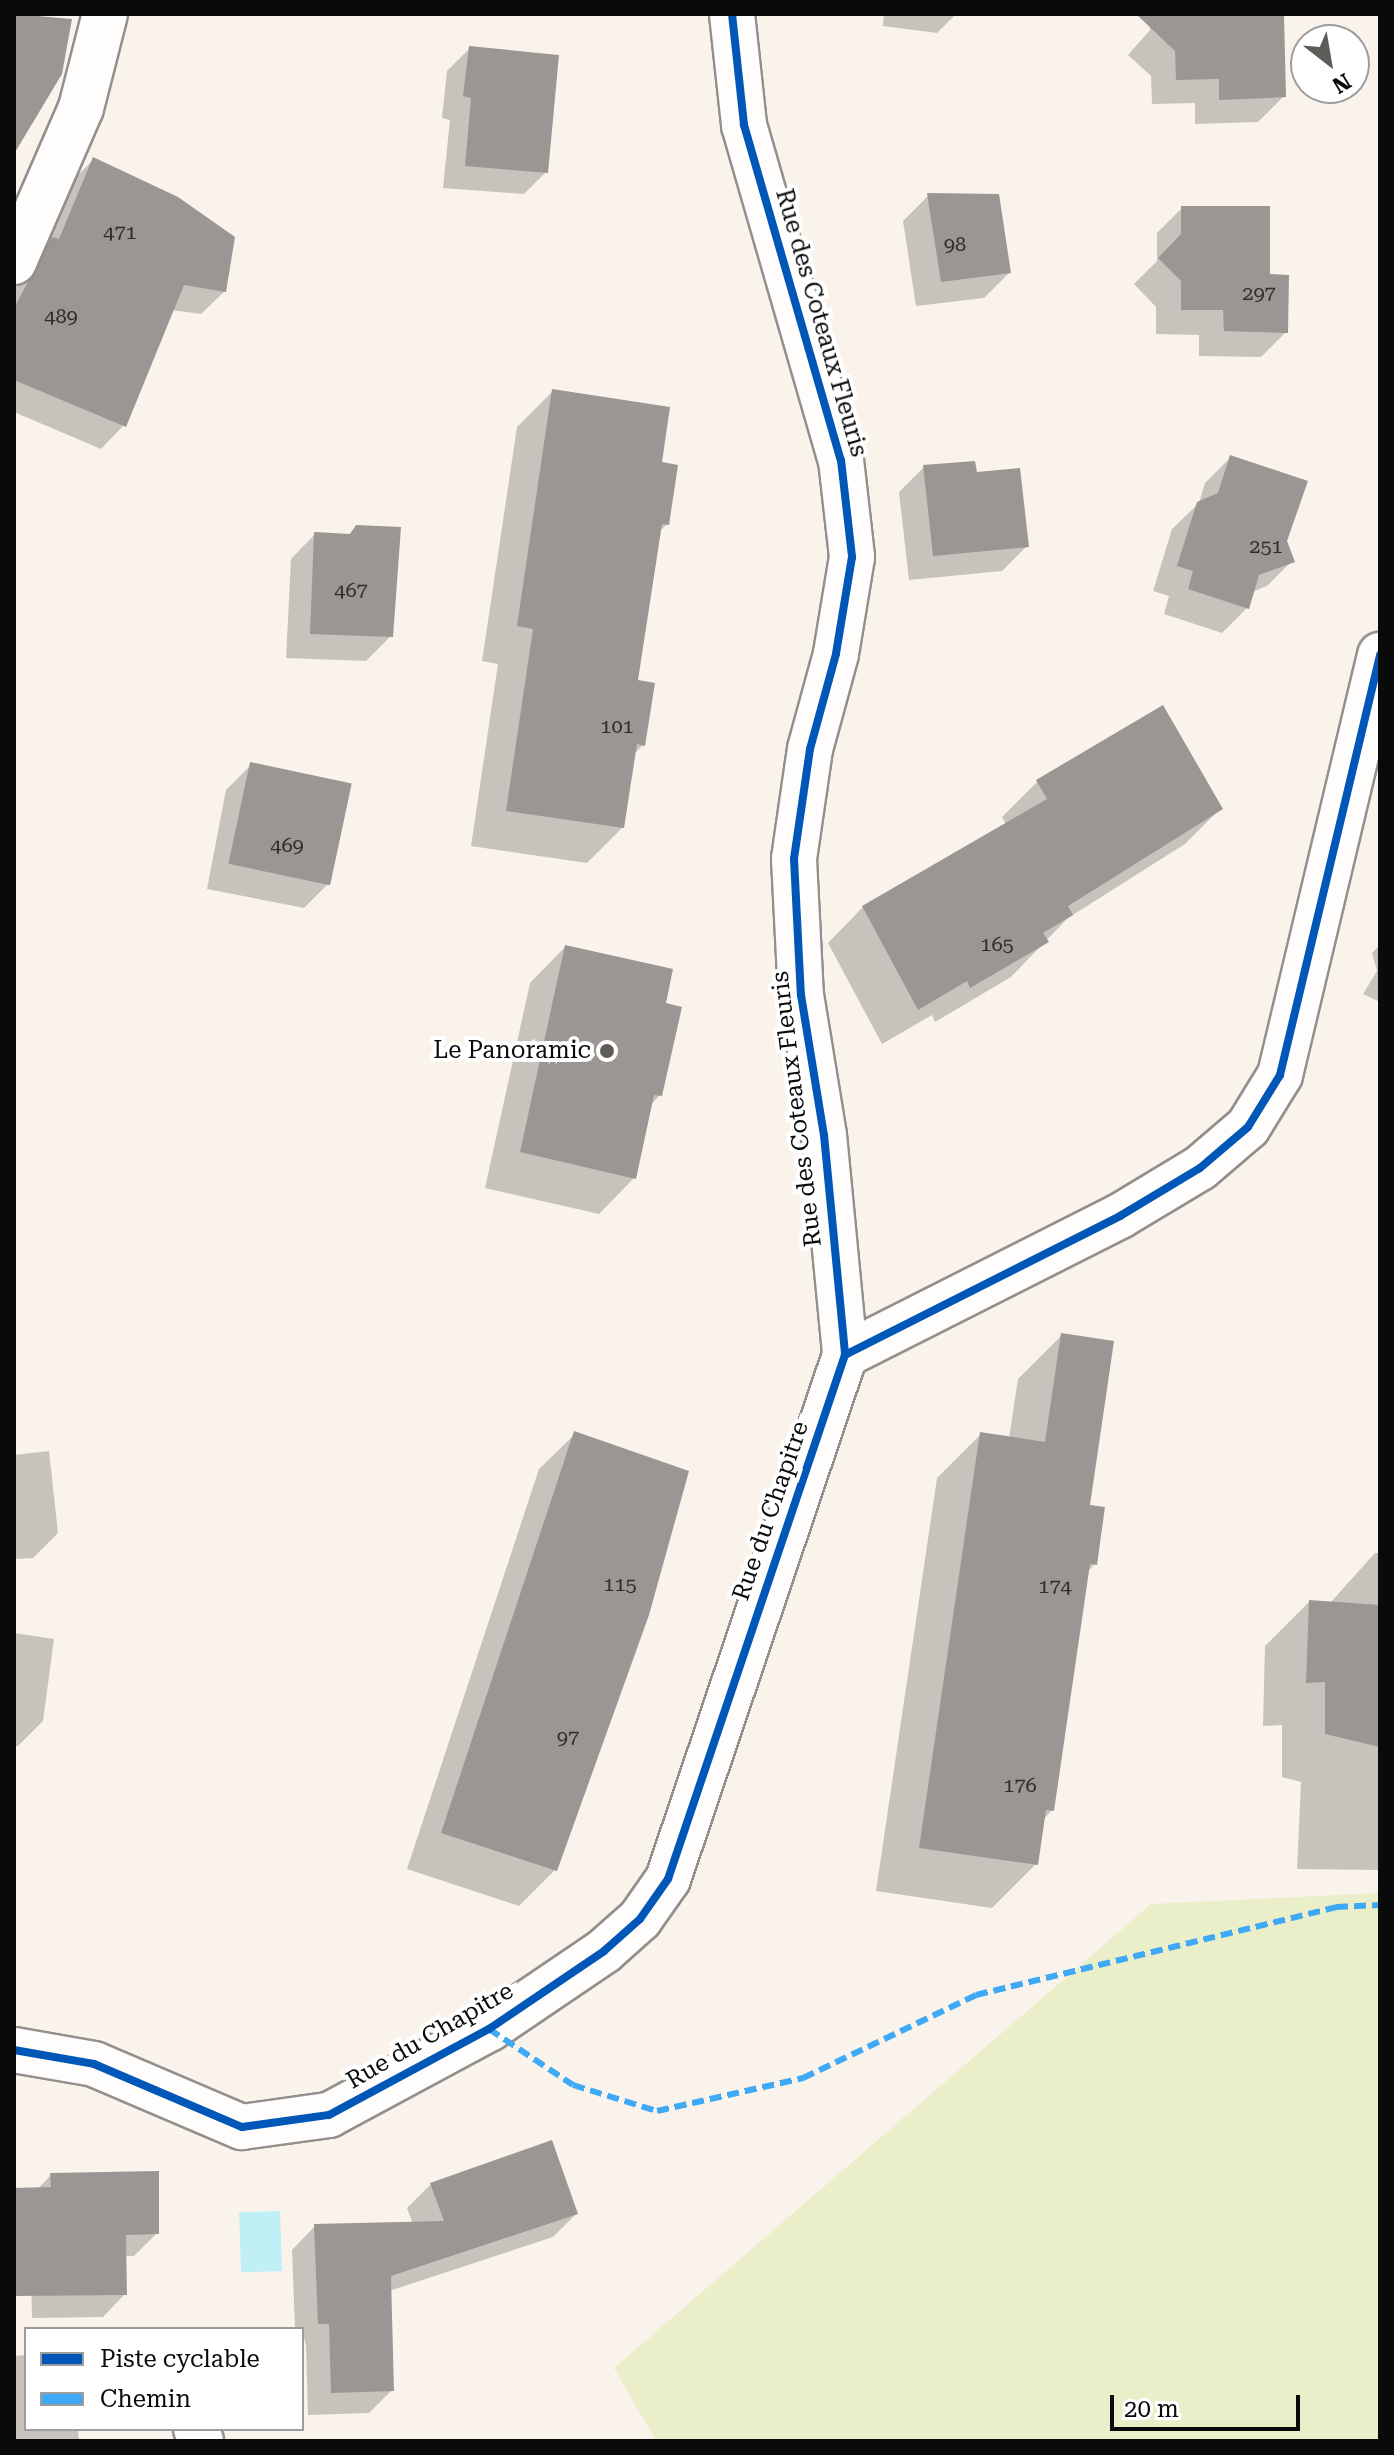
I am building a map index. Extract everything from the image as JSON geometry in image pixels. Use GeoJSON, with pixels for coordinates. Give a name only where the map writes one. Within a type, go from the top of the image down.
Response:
{"type":"FeatureCollection","features":[{"type":"Feature","properties":{"kind":"street"},"geometry":{"type":"LineString","coordinates":[[14,262],[81,108],[105,14]]}},
{"type":"Feature","properties":{"kind":"street","name":"Rue des Coteaux Fleuris"},"geometry":{"type":"LineString","coordinates":[[732,14],[744,125],[841,460],[852,557],[836,654],[810,749],[794,859],[801,995],[824,1135],[845,1355]]}},
{"type":"Feature","properties":{"kind":"street"},"geometry":{"type":"LineString","coordinates":[[845,1355],[1120,1216],[1200,1168],[1248,1127],[1280,1075],[1380,655]]}},
{"type":"Feature","properties":{"kind":"street","name":"Rue du Chapitre"},"geometry":{"type":"LineString","coordinates":[[14,2050],[94,2064],[242,2127],[270,2127],[329,2115],[489,2029],[604,1951],[640,1919],[668,1879],[845,1355]]}},
{"type":"Feature","properties":{"kind":"green space"},"geometry":{"type":"Polygon","coordinates":[[[1380,1893],[1380,2441],[656,2441],[614,2368],[1151,1904],[1380,1893]]]}},
{"type":"Feature","properties":{"kind":"water"},"geometry":{"type":"Polygon","coordinates":[[[280,2211],[282,2271],[241,2272],[239,2212],[280,2211]]]}},
{"type":"Feature","properties":{"kind":"building"},"geometry":{"type":"Polygon","coordinates":[[[14,14],[72,19],[62,74],[14,154],[14,14]]]}},
{"type":"Feature","properties":{"kind":"building"},"geometry":{"type":"Polygon","coordinates":[[[1136,14],[1284,14],[1286,97],[1219,100],[1219,79],[1176,80],[1175,51],[1136,14]]]}},
{"type":"Feature","properties":{"kind":"building"},"geometry":{"type":"Polygon","coordinates":[[[469,46],[559,55],[548,173],[465,166],[471,98],[463,96],[469,46]]]}},
{"type":"Feature","properties":{"kind":"building"},"geometry":{"type":"Polygon","coordinates":[[[93,157],[178,197],[235,237],[226,292],[184,285],[126,427],[14,380],[14,308],[52,237],[59,239],[93,157]]]}},
{"type":"Feature","properties":{"kind":"building"},"geometry":{"type":"Polygon","coordinates":[[[927,193],[999,194],[1011,273],[941,282],[927,193]]]}},
{"type":"Feature","properties":{"kind":"building"},"geometry":{"type":"Polygon","coordinates":[[[1181,206],[1270,206],[1270,274],[1289,275],[1288,333],[1224,331],[1223,310],[1181,310],[1181,281],[1158,258],[1181,234],[1181,206]]]}},
{"type":"Feature","properties":{"kind":"building"},"geometry":{"type":"Polygon","coordinates":[[[552,389],[670,407],[662,462],[678,465],[669,525],[662,524],[638,680],[655,683],[645,746],[637,744],[624,828],[506,811],[533,629],[517,626],[552,389]]]}},
{"type":"Feature","properties":{"kind":"building"},"geometry":{"type":"Polygon","coordinates":[[[1230,455],[1308,481],[1287,541],[1295,562],[1259,575],[1249,609],[1188,589],[1193,571],[1177,566],[1197,502],[1218,493],[1230,455]]]}},
{"type":"Feature","properties":{"kind":"building"},"geometry":{"type":"Polygon","coordinates":[[[975,461],[977,472],[1020,468],[1029,547],[933,556],[923,465],[975,461]]]}},
{"type":"Feature","properties":{"kind":"building"},"geometry":{"type":"Polygon","coordinates":[[[356,525],[401,527],[393,637],[310,634],[314,532],[350,534],[356,525]]]}},
{"type":"Feature","properties":{"kind":"building"},"geometry":{"type":"Polygon","coordinates":[[[1163,705],[1223,809],[1068,906],[1073,915],[1043,933],[1049,942],[970,988],[967,981],[918,1010],[862,906],[1047,799],[1036,780],[1163,705]]]}},
{"type":"Feature","properties":{"kind":"building"},"geometry":{"type":"Polygon","coordinates":[[[250,762],[352,784],[330,885],[228,864],[250,762]]]}},
{"type":"Feature","properties":{"kind":"building","name":"Le Panoramic"},"geometry":{"type":"Polygon","coordinates":[[[565,945],[673,969],[666,1003],[682,1007],[662,1096],[654,1095],[636,1179],[520,1152],[565,945]]]}},
{"type":"Feature","properties":{"kind":"building"},"geometry":{"type":"Polygon","coordinates":[[[1061,1333],[1114,1341],[1090,1505],[1105,1507],[1097,1565],[1090,1564],[1054,1811],[1046,1810],[1038,1865],[919,1848],[980,1432],[1045,1442],[1061,1333]]]}},
{"type":"Feature","properties":{"kind":"building"},"geometry":{"type":"Polygon","coordinates":[[[574,1431],[689,1471],[649,1615],[557,1871],[441,1833],[574,1431]]]}},
{"type":"Feature","properties":{"kind":"building"},"geometry":{"type":"Polygon","coordinates":[[[1309,1600],[1380,1605],[1380,1747],[1325,1734],[1325,1682],[1306,1683],[1309,1600]]]}},
{"type":"Feature","properties":{"kind":"building"},"geometry":{"type":"Polygon","coordinates":[[[552,2140],[578,2214],[391,2276],[394,2391],[331,2393],[329,2324],[318,2324],[314,2224],[444,2221],[430,2183],[552,2140]]]}},
{"type":"Feature","properties":{"kind":"building"},"geometry":{"type":"Polygon","coordinates":[[[159,2171],[159,2234],[126,2235],[127,2295],[14,2296],[14,2188],[51,2187],[50,2173],[159,2171]]]}},
{"type":"Feature","properties":{"kind":"marked path"},"geometry":{"type":"LineString","coordinates":[[489,2029],[573,2085],[657,2111],[803,2078],[976,1995],[1336,1907],[1380,1905]]}},
{"type":"Feature","properties":{"kind":"cycle path"},"geometry":{"type":"LineString","coordinates":[[732,14],[744,125],[841,460],[852,557],[836,654],[810,749],[794,859],[801,995],[824,1135],[845,1355]]}},
{"type":"Feature","properties":{"kind":"cycle path"},"geometry":{"type":"LineString","coordinates":[[14,2050],[94,2064],[242,2127],[329,2115],[489,2029],[604,1951],[640,1919],[668,1879],[845,1355],[1120,1216],[1200,1168],[1248,1127],[1280,1075],[1380,655]]}},
{"type":"Feature","properties":{"kind":"place","name":"Le Panoramic"},"geometry":{"type":"Point","coordinates":[607,1051]}}]}
